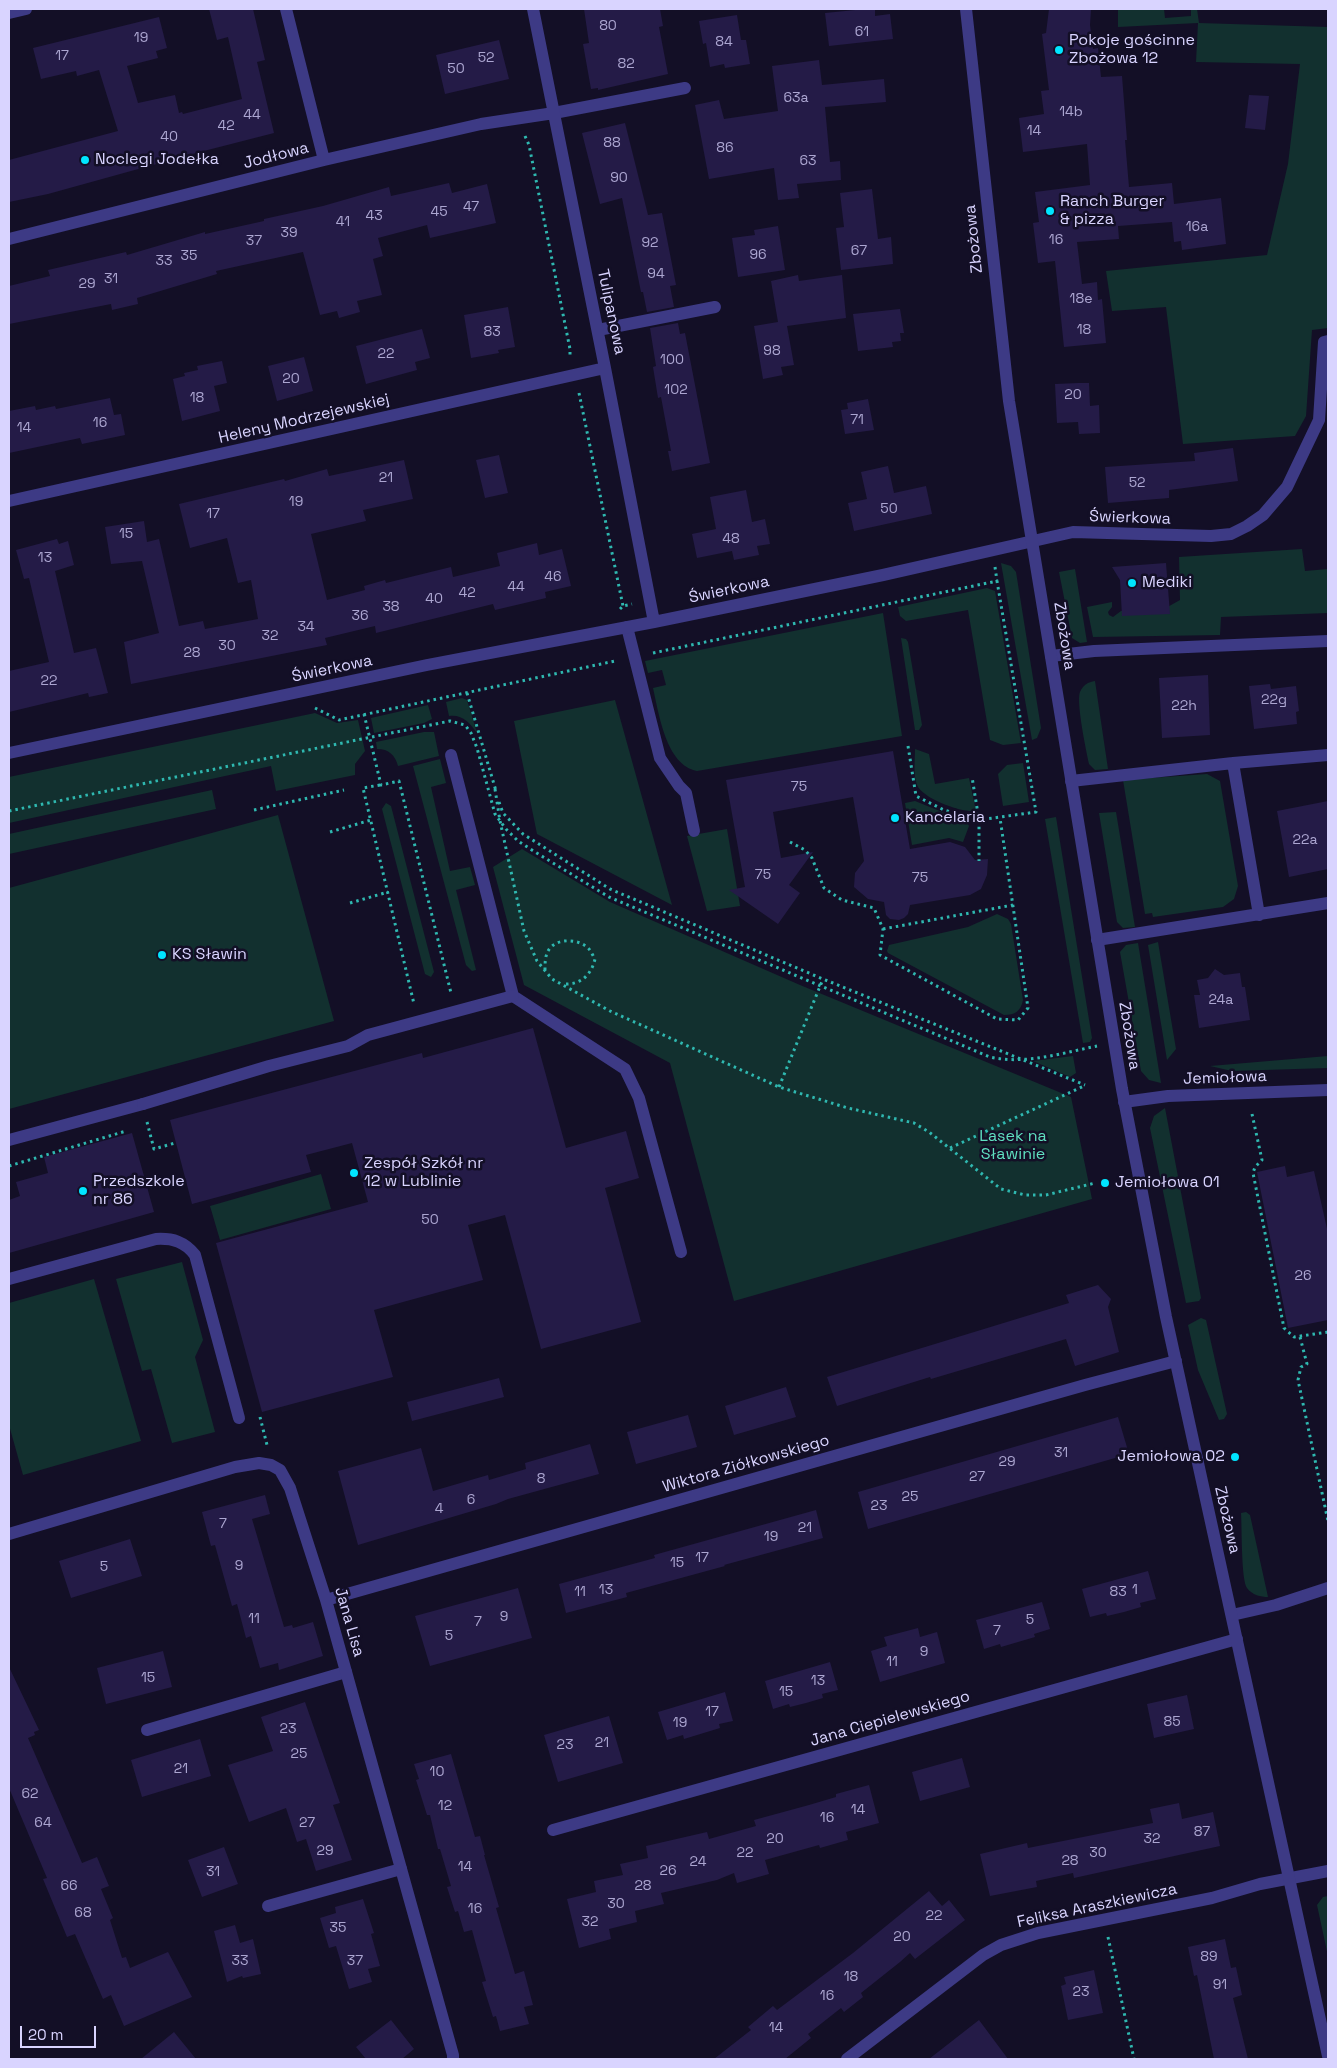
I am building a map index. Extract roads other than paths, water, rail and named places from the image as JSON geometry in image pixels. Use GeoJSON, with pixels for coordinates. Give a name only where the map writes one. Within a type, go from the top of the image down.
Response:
{"type":"FeatureCollection","features":[{"type":"Feature","properties":{"kind":"street"},"geometry":{"type":"LineString","coordinates":[[9,13],[26,9]]}},
{"type":"Feature","properties":{"kind":"street"},"geometry":{"type":"LineString","coordinates":[[286,9],[324,160]]}},
{"type":"Feature","properties":{"kind":"street","name":"Tulipanowa"},"geometry":{"type":"LineString","coordinates":[[533,9],[606,368],[654,622]]}},
{"type":"Feature","properties":{"kind":"street","name":"Zbożowa"},"geometry":{"type":"LineString","coordinates":[[966,9],[1003,355],[1124,1102],[1144,1213],[1328,2056]]}},
{"type":"Feature","properties":{"kind":"street","name":"Jodłowa"},"geometry":{"type":"LineString","coordinates":[[9,239],[324,160],[481,124],[554,113],[686,88]]}},
{"type":"Feature","properties":{"kind":"street"},"geometry":{"type":"LineString","coordinates":[[598,330],[714,307]]}},
{"type":"Feature","properties":{"kind":"street","name":"Świerkowa"},"geometry":{"type":"LineString","coordinates":[[9,753],[438,663],[654,622],[1073,532],[1211,536],[1231,534],[1263,515],[1287,487],[1319,420],[1324,342],[1328,341]]}},
{"type":"Feature","properties":{"kind":"street","name":"Heleny Modrzejewskiej"},"geometry":{"type":"LineString","coordinates":[[9,501],[606,368]]}},
{"type":"Feature","properties":{"kind":"street"},"geometry":{"type":"LineString","coordinates":[[627,627],[633,657],[660,758],[679,786],[686,792],[694,831]]}},
{"type":"Feature","properties":{"kind":"street"},"geometry":{"type":"LineString","coordinates":[[1051,656],[1094,650],[1328,642]]}},
{"type":"Feature","properties":{"kind":"street"},"geometry":{"type":"LineString","coordinates":[[452,755],[513,996],[624,1069],[639,1098],[682,1252]]}},
{"type":"Feature","properties":{"kind":"street"},"geometry":{"type":"LineString","coordinates":[[1072,781],[1233,763],[1328,755]]}},
{"type":"Feature","properties":{"kind":"street"},"geometry":{"type":"LineString","coordinates":[[1233,763],[1259,915]]}},
{"type":"Feature","properties":{"kind":"street"},"geometry":{"type":"LineString","coordinates":[[1098,940],[1328,903]]}},
{"type":"Feature","properties":{"kind":"street"},"geometry":{"type":"LineString","coordinates":[[9,1140],[143,1104],[269,1066],[348,1046],[368,1035],[513,996]]}},
{"type":"Feature","properties":{"kind":"street","name":"Jemiołowa"},"geometry":{"type":"LineString","coordinates":[[1124,1102],[1168,1096],[1328,1090]]}},
{"type":"Feature","properties":{"kind":"street"},"geometry":{"type":"LineString","coordinates":[[9,1279],[156,1238],[169,1238],[188,1246],[195,1256],[239,1418]]}},
{"type":"Feature","properties":{"kind":"street","name":"Wiktora Ziółkowskiego"},"geometry":{"type":"LineString","coordinates":[[326,1600],[1085,1385],[1176,1361]]}},
{"type":"Feature","properties":{"kind":"street","name":"Jana Lisa"},"geometry":{"type":"LineString","coordinates":[[9,1534],[235,1467],[259,1463],[271,1465],[280,1470],[290,1488],[326,1600],[453,2059]]}},
{"type":"Feature","properties":{"kind":"street"},"geometry":{"type":"LineString","coordinates":[[1232,1615],[1276,1605],[1328,1588]]}},
{"type":"Feature","properties":{"kind":"street","name":"Jana Ciepielewskiego"},"geometry":{"type":"LineString","coordinates":[[553,1830],[1237,1639]]}},
{"type":"Feature","properties":{"kind":"street"},"geometry":{"type":"LineString","coordinates":[[147,1730],[346,1672]]}},
{"type":"Feature","properties":{"kind":"street"},"geometry":{"type":"LineString","coordinates":[[268,1906],[401,1869]]}},
{"type":"Feature","properties":{"kind":"street","name":"Feliksa Araszkiewicza"},"geometry":{"type":"LineString","coordinates":[[847,2059],[983,1955],[1001,1945],[1038,1932],[1212,1898],[1328,1871]]}},
{"type":"Feature","properties":{"kind":"place","name":"Pokoje gościnne Zbożowa 12"},"geometry":{"type":"Point","coordinates":[1059,50]}},
{"type":"Feature","properties":{"kind":"place","name":"Noclegi Jodełka"},"geometry":{"type":"Point","coordinates":[85,160]}},
{"type":"Feature","properties":{"kind":"place","name":"Ranch Burger & pizza"},"geometry":{"type":"Point","coordinates":[1050,211]}},
{"type":"Feature","properties":{"kind":"place","name":"Mediki"},"geometry":{"type":"Point","coordinates":[1132,583]}},
{"type":"Feature","properties":{"kind":"place","name":"Kancelaria"},"geometry":{"type":"Point","coordinates":[895,818]}},
{"type":"Feature","properties":{"kind":"place","name":"KS Sławin"},"geometry":{"type":"Point","coordinates":[162,955]}},
{"type":"Feature","properties":{"kind":"place","name":"Zespół Szkół nr 12 w Lublinie"},"geometry":{"type":"Point","coordinates":[354,1173]}},
{"type":"Feature","properties":{"kind":"place","name":"Jemiołowa 01"},"geometry":{"type":"Point","coordinates":[1105,1183]}},
{"type":"Feature","properties":{"kind":"place","name":"Przedszkole nr 86"},"geometry":{"type":"Point","coordinates":[83,1191]}},
{"type":"Feature","properties":{"kind":"place","name":"Jemiołowa 02"},"geometry":{"type":"Point","coordinates":[1235,1457]}},
{"type":"Feature","properties":{"kind":"park label","name":"Lasek na Sławinie"},"geometry":{"type":"Point","coordinates":[1013,1146]}}]}
